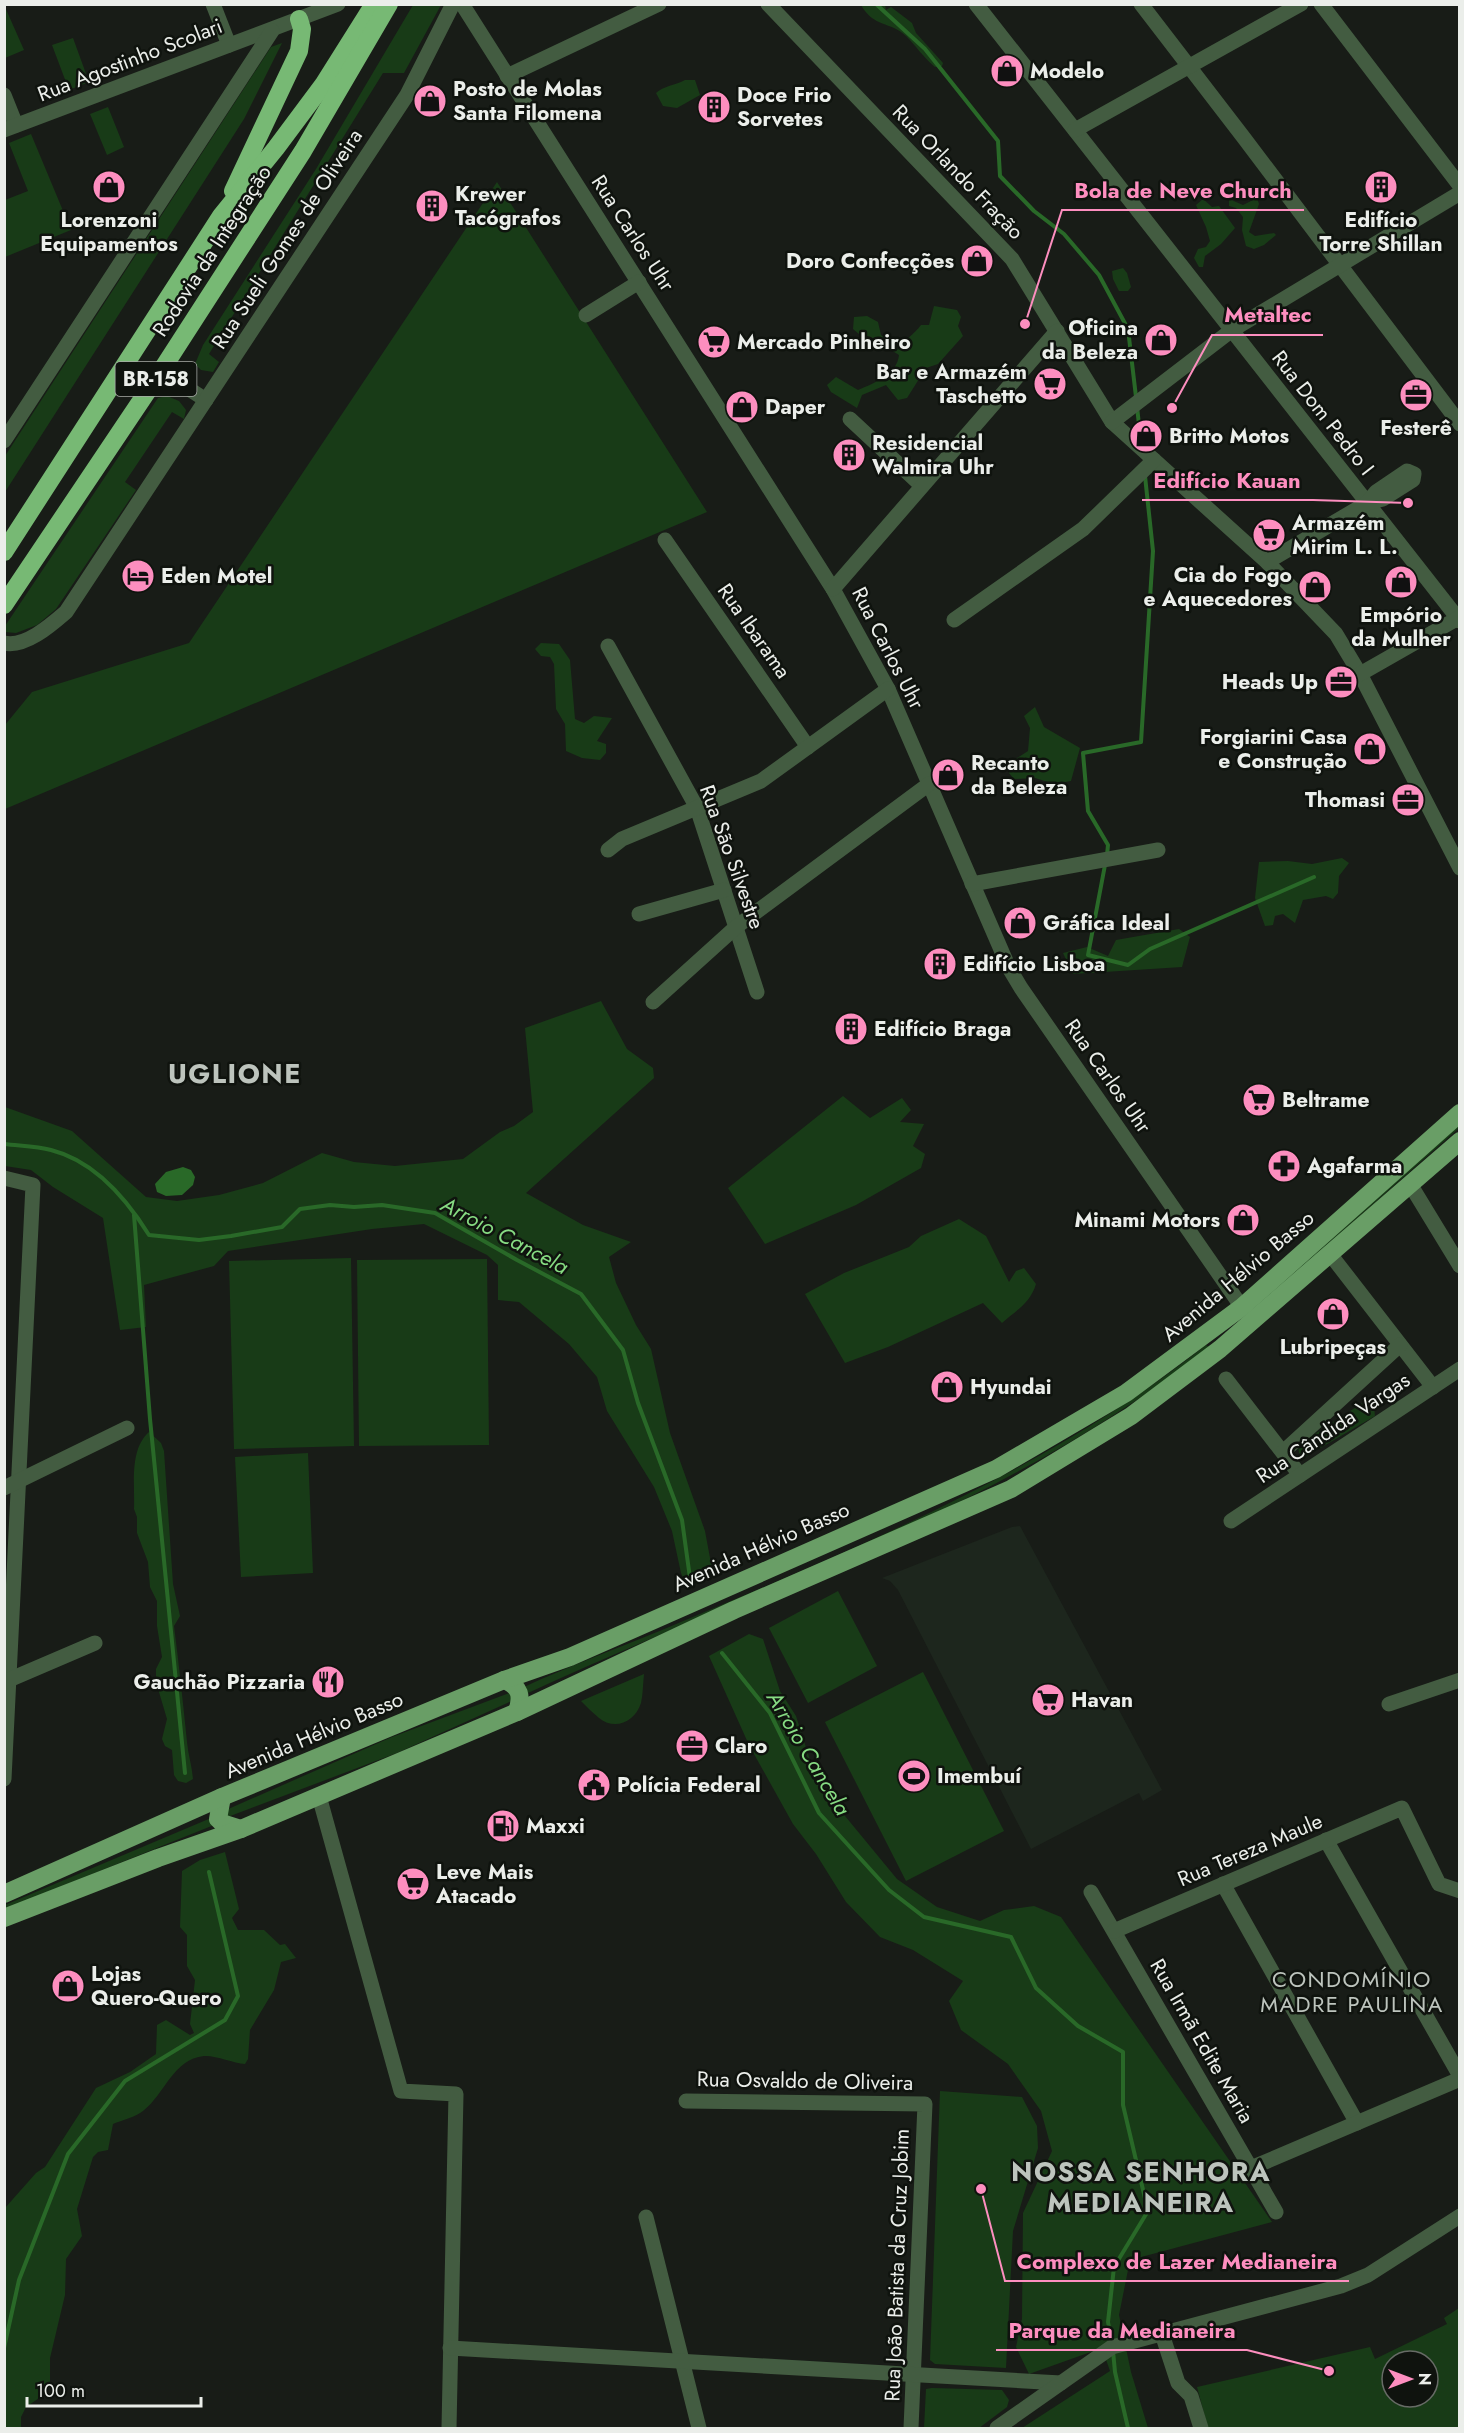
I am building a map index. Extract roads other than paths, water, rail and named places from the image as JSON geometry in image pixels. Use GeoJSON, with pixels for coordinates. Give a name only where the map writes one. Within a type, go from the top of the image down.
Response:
{"type":"FeatureCollection","features":[{"type":"Feature","properties":{"kind":"highway","name":"Rodovia da Integração"},"geometry":{"type":"LineString","coordinates":[[4,552],[221,216],[323,85],[374,4]]}},
{"type":"Feature","properties":{"kind":"highway","name":"Rodovia da Integração"},"geometry":{"type":"LineString","coordinates":[[4,605],[161,371],[303,151],[389,4]]}},
{"type":"Feature","properties":{"kind":"highway"},"geometry":{"type":"LineString","coordinates":[[221,216],[299,51],[302,29],[299,19]]}},
{"type":"Feature","properties":{"kind":"highway"},"geometry":{"type":"LineString","coordinates":[[133,353],[161,371]]}},
{"type":"Feature","properties":{"kind":"main road","name":"Avenida Hélvio Basso"},"geometry":{"type":"LineString","coordinates":[[4,1918],[158,1858],[241,1829],[517,1712],[734,1610],[1011,1489],[1131,1416],[1247,1314],[1460,1113]]}},
{"type":"Feature","properties":{"kind":"main road","name":"Avenida Hélvio Basso"},"geometry":{"type":"LineString","coordinates":[[4,1894],[222,1797],[504,1680],[570,1657],[996,1469],[1126,1393],[1247,1314],[1330,1254],[1460,1141]]}},
{"type":"Feature","properties":{"kind":"main road"},"geometry":{"type":"LineString","coordinates":[[504,1680],[521,1693],[517,1712]]}},
{"type":"Feature","properties":{"kind":"main road"},"geometry":{"type":"LineString","coordinates":[[222,1797],[218,1819],[222,1823],[241,1829]]}},
{"type":"Feature","properties":{"kind":"street"},"geometry":{"type":"LineString","coordinates":[[213,4],[229,45]]}},
{"type":"Feature","properties":{"kind":"street","name":"Rua Agostinho Scolari"},"geometry":{"type":"LineString","coordinates":[[10,128],[229,45],[272,31],[338,4]]}},
{"type":"Feature","properties":{"kind":"street","name":"Rua Sueli Gomes de Oliveira"},"geometry":{"type":"LineString","coordinates":[[4,643],[11,644],[32,637],[66,612],[407,95],[453,4]]}},
{"type":"Feature","properties":{"kind":"street","name":"Rua Carlos Uhr"},"geometry":{"type":"LineString","coordinates":[[462,4],[833,589],[888,689],[1009,968],[1247,1314]]}},
{"type":"Feature","properties":{"kind":"street"},"geometry":{"type":"LineString","coordinates":[[507,76],[659,4]]}},
{"type":"Feature","properties":{"kind":"street","name":"Rua Orlando Fração"},"geometry":{"type":"LineString","coordinates":[[768,4],[1012,260],[1112,422],[1267,562],[1336,634],[1360,675],[1459,864]]}},
{"type":"Feature","properties":{"kind":"street","name":"Rua Dom Pedro I"},"geometry":{"type":"LineString","coordinates":[[976,4],[1459,619]]}},
{"type":"Feature","properties":{"kind":"street"},"geometry":{"type":"LineString","coordinates":[[1141,4],[1460,424]]}},
{"type":"Feature","properties":{"kind":"street"},"geometry":{"type":"LineString","coordinates":[[1075,130],[1301,4]]}},
{"type":"Feature","properties":{"kind":"street"},"geometry":{"type":"LineString","coordinates":[[1322,4],[1460,186]]}},
{"type":"Feature","properties":{"kind":"street"},"geometry":{"type":"LineString","coordinates":[[4,441],[272,31]]}},
{"type":"Feature","properties":{"kind":"street"},"geometry":{"type":"LineString","coordinates":[[4,95],[10,128]]}},
{"type":"Feature","properties":{"kind":"street"},"geometry":{"type":"LineString","coordinates":[[1112,422],[1232,330],[1460,193]]}},
{"type":"Feature","properties":{"kind":"street"},"geometry":{"type":"LineString","coordinates":[[586,315],[639,282]]}},
{"type":"Feature","properties":{"kind":"street"},"geometry":{"type":"LineString","coordinates":[[833,589],[1056,331]]}},
{"type":"Feature","properties":{"kind":"street"},"geometry":{"type":"LineString","coordinates":[[161,371],[206,400]]}},
{"type":"Feature","properties":{"kind":"street"},"geometry":{"type":"LineString","coordinates":[[850,419],[922,486]]}},
{"type":"Feature","properties":{"kind":"street"},"geometry":{"type":"LineString","coordinates":[[954,620],[1083,529],[1154,460]]}},
{"type":"Feature","properties":{"kind":"street"},"geometry":{"type":"LineString","coordinates":[[1267,562],[1367,503]]}},
{"type":"Feature","properties":{"kind":"street","name":"Rua Ibarama"},"geometry":{"type":"LineString","coordinates":[[665,540],[808,747]]}},
{"type":"Feature","properties":{"kind":"street"},"geometry":{"type":"LineString","coordinates":[[1360,675],[1459,619]]}},
{"type":"Feature","properties":{"kind":"street","name":"Rua São Silvestre"},"geometry":{"type":"LineString","coordinates":[[608,646],[697,808],[757,992]]}},
{"type":"Feature","properties":{"kind":"street"},"geometry":{"type":"LineString","coordinates":[[608,850],[622,839],[761,781],[888,689]]}},
{"type":"Feature","properties":{"kind":"street"},"geometry":{"type":"LineString","coordinates":[[653,1002],[736,927],[929,784]]}},
{"type":"Feature","properties":{"kind":"street"},"geometry":{"type":"LineString","coordinates":[[972,884],[1158,850]]}},
{"type":"Feature","properties":{"kind":"street"},"geometry":{"type":"LineString","coordinates":[[639,914],[724,890]]}},
{"type":"Feature","properties":{"kind":"street"},"geometry":{"type":"LineString","coordinates":[[4,1178],[33,1185],[4,1779]]}},
{"type":"Feature","properties":{"kind":"street"},"geometry":{"type":"LineString","coordinates":[[1410,1184],[1460,1266]]}},
{"type":"Feature","properties":{"kind":"street"},"geometry":{"type":"LineString","coordinates":[[1330,1254],[1433,1387]]}},
{"type":"Feature","properties":{"kind":"street"},"geometry":{"type":"LineString","coordinates":[[1283,1452],[1400,1345]]}},
{"type":"Feature","properties":{"kind":"street","name":"Rua Cândida Vargas"},"geometry":{"type":"LineString","coordinates":[[1231,1521],[1460,1369]]}},
{"type":"Feature","properties":{"kind":"street"},"geometry":{"type":"LineString","coordinates":[[1226,1379],[1300,1475]]}},
{"type":"Feature","properties":{"kind":"street"},"geometry":{"type":"LineString","coordinates":[[4,1488],[127,1428]]}},
{"type":"Feature","properties":{"kind":"street"},"geometry":{"type":"LineString","coordinates":[[7,1681],[95,1643]]}},
{"type":"Feature","properties":{"kind":"street"},"geometry":{"type":"LineString","coordinates":[[1389,1704],[1460,1680]]}},
{"type":"Feature","properties":{"kind":"street"},"geometry":{"type":"LineString","coordinates":[[319,1796],[401,2091],[456,2094],[449,2428]]}},
{"type":"Feature","properties":{"kind":"street","name":"Rua Tereza Maule"},"geometry":{"type":"LineString","coordinates":[[1114,1931],[1402,1808],[1439,1884],[1460,1890]]}},
{"type":"Feature","properties":{"kind":"street"},"geometry":{"type":"LineString","coordinates":[[1251,2168],[1460,2078],[1326,1840]]}},
{"type":"Feature","properties":{"kind":"street"},"geometry":{"type":"LineString","coordinates":[[1223,1884],[1357,2123]]}},
{"type":"Feature","properties":{"kind":"street","name":"Rua Irmã Edite Maria"},"geometry":{"type":"LineString","coordinates":[[1091,1892],[1276,2211]]}},
{"type":"Feature","properties":{"kind":"street","name":"Rua Osvaldo de Oliveira"},"geometry":{"type":"LineString","coordinates":[[686,2101],[925,2104]]}},
{"type":"Feature","properties":{"kind":"street","name":"Rua João Batista da Cruz Jobim"},"geometry":{"type":"LineString","coordinates":[[911,2428],[925,2104]]}},
{"type":"Feature","properties":{"kind":"street"},"geometry":{"type":"LineString","coordinates":[[997,2428],[1112,2347],[1341,2286],[1368,2275],[1460,2216]]}},
{"type":"Feature","properties":{"kind":"street"},"geometry":{"type":"LineString","coordinates":[[646,2217],[699,2428]]}},
{"type":"Feature","properties":{"kind":"street"},"geometry":{"type":"LineString","coordinates":[[1162,2334],[1178,2383],[1191,2396],[1201,2428]]}},
{"type":"Feature","properties":{"kind":"street"},"geometry":{"type":"LineString","coordinates":[[450,2348],[1061,2383]]}},
{"type":"Feature","properties":{"kind":"waterway"},"geometry":{"type":"LineString","coordinates":[[876,4],[925,49],[998,141],[1000,176],[1034,211],[1064,234],[1099,275],[1128,329],[1136,397]]}},
{"type":"Feature","properties":{"kind":"waterway"},"geometry":{"type":"LineString","coordinates":[[1137,407],[1141,442]]}},
{"type":"Feature","properties":{"kind":"waterway"},"geometry":{"type":"LineString","coordinates":[[1107,855],[1108,845],[1088,811],[1083,753],[1141,742],[1153,551],[1145,476]]}},
{"type":"Feature","properties":{"kind":"waterway"},"geometry":{"type":"LineString","coordinates":[[1105,865],[1088,955],[1128,965],[1150,949],[1314,877]]}},
{"type":"Feature","properties":{"kind":"waterway","name":"Arroio Cancela"},"geometry":{"type":"LineString","coordinates":[[4,1144],[51,1150],[82,1163],[108,1183],[149,1235],[199,1240],[231,1236],[282,1227],[300,1209],[330,1205],[354,1207],[382,1205],[435,1213],[581,1294],[623,1350],[638,1403],[682,1520],[690,1578]]}},
{"type":"Feature","properties":{"kind":"waterway"},"geometry":{"type":"LineString","coordinates":[[134,1215],[150,1419],[185,1773]]}},
{"type":"Feature","properties":{"kind":"waterway","name":"Arroio Cancela"},"geometry":{"type":"LineString","coordinates":[[722,1653],[770,1713],[819,1813],[889,1890],[924,1917],[1011,1937],[1036,1988],[1078,2026],[1123,2052],[1123,2105],[1148,2211],[1114,2267],[1108,2322],[1112,2343]]}},
{"type":"Feature","properties":{"kind":"waterway"},"geometry":{"type":"LineString","coordinates":[[4,2348],[19,2280],[68,2154],[125,2081],[225,2020],[238,1996],[209,1872]]}},
{"type":"Feature","properties":{"kind":"waterway","name":"Arroio Cancela"},"geometry":{"type":"LineString","coordinates":[[1113,2351],[1115,2372],[1128,2428]]}},
{"type":"Feature","properties":{"kind":"place","name":"Modelo"},"geometry":{"type":"Point","coordinates":[1007,71]}},
{"type":"Feature","properties":{"kind":"place","name":"Posto de Molas Santa Filomena"},"geometry":{"type":"Point","coordinates":[430,101]}},
{"type":"Feature","properties":{"kind":"place","name":"Doce Frio Sorvetes"},"geometry":{"type":"Point","coordinates":[714,107]}},
{"type":"Feature","properties":{"kind":"place","name":"Lorenzoni Equipamentos"},"geometry":{"type":"Point","coordinates":[109,187]}},
{"type":"Feature","properties":{"kind":"place","name":"Edifício Torre Shillan"},"geometry":{"type":"Point","coordinates":[1381,187]}},
{"type":"Feature","properties":{"kind":"place","name":"Krewer Tacógrafos"},"geometry":{"type":"Point","coordinates":[432,206]}},
{"type":"Feature","properties":{"kind":"place","name":"Doro Confecções"},"geometry":{"type":"Point","coordinates":[977,261]}},
{"type":"Feature","properties":{"kind":"place","name":"Bola de Neve Church"},"geometry":{"type":"Point","coordinates":[1025,324]}},
{"type":"Feature","properties":{"kind":"place","name":"Oficina da Beleza"},"geometry":{"type":"Point","coordinates":[1161,340]}},
{"type":"Feature","properties":{"kind":"place","name":"Mercado Pinheiro"},"geometry":{"type":"Point","coordinates":[714,342]}},
{"type":"Feature","properties":{"kind":"place","name":"Bar e Armazém Taschetto"},"geometry":{"type":"Point","coordinates":[1050,384]}},
{"type":"Feature","properties":{"kind":"place","name":"Festerê"},"geometry":{"type":"Point","coordinates":[1416,395]}},
{"type":"Feature","properties":{"kind":"place","name":"Daper"},"geometry":{"type":"Point","coordinates":[742,407]}},
{"type":"Feature","properties":{"kind":"place","name":"Metaltec"},"geometry":{"type":"Point","coordinates":[1172,408]}},
{"type":"Feature","properties":{"kind":"place","name":"Britto Motos"},"geometry":{"type":"Point","coordinates":[1146,436]}},
{"type":"Feature","properties":{"kind":"place","name":"Residencial Walmira Uhr"},"geometry":{"type":"Point","coordinates":[849,455]}},
{"type":"Feature","properties":{"kind":"place","name":"Edifício Kauan"},"geometry":{"type":"Point","coordinates":[1408,503]}},
{"type":"Feature","properties":{"kind":"place","name":"Armazém Mirim L. L."},"geometry":{"type":"Point","coordinates":[1269,535]}},
{"type":"Feature","properties":{"kind":"place","name":"Eden Motel"},"geometry":{"type":"Point","coordinates":[138,576]}},
{"type":"Feature","properties":{"kind":"place","name":"Empório da Mulher"},"geometry":{"type":"Point","coordinates":[1401,582]}},
{"type":"Feature","properties":{"kind":"place","name":"Cia do Fogo e Aquecedores"},"geometry":{"type":"Point","coordinates":[1315,587]}},
{"type":"Feature","properties":{"kind":"place","name":"Heads Up"},"geometry":{"type":"Point","coordinates":[1341,682]}},
{"type":"Feature","properties":{"kind":"place","name":"Forgiarini Casa e Construção"},"geometry":{"type":"Point","coordinates":[1370,749]}},
{"type":"Feature","properties":{"kind":"place","name":"Recanto da Beleza"},"geometry":{"type":"Point","coordinates":[948,775]}},
{"type":"Feature","properties":{"kind":"place","name":"Thomasi"},"geometry":{"type":"Point","coordinates":[1408,800]}},
{"type":"Feature","properties":{"kind":"place","name":"Gráfica Ideal"},"geometry":{"type":"Point","coordinates":[1020,923]}},
{"type":"Feature","properties":{"kind":"place","name":"Edifício Lisboa"},"geometry":{"type":"Point","coordinates":[940,964]}},
{"type":"Feature","properties":{"kind":"place","name":"Edifício Braga"},"geometry":{"type":"Point","coordinates":[851,1029]}},
{"type":"Feature","properties":{"kind":"place","name":"Beltrame"},"geometry":{"type":"Point","coordinates":[1259,1100]}},
{"type":"Feature","properties":{"kind":"place","name":"Agafarma"},"geometry":{"type":"Point","coordinates":[1284,1166]}},
{"type":"Feature","properties":{"kind":"place","name":"Minami Motors"},"geometry":{"type":"Point","coordinates":[1243,1220]}},
{"type":"Feature","properties":{"kind":"place","name":"Lubripeças"},"geometry":{"type":"Point","coordinates":[1333,1314]}},
{"type":"Feature","properties":{"kind":"place","name":"Hyundai"},"geometry":{"type":"Point","coordinates":[947,1387]}},
{"type":"Feature","properties":{"kind":"place","name":"Gauchão Pizzaria"},"geometry":{"type":"Point","coordinates":[328,1682]}},
{"type":"Feature","properties":{"kind":"place","name":"Havan"},"geometry":{"type":"Point","coordinates":[1048,1700]}},
{"type":"Feature","properties":{"kind":"place","name":"Claro"},"geometry":{"type":"Point","coordinates":[692,1746]}},
{"type":"Feature","properties":{"kind":"place","name":"Imembuí"},"geometry":{"type":"Point","coordinates":[914,1776]}},
{"type":"Feature","properties":{"kind":"place","name":"Polícia Federal"},"geometry":{"type":"Point","coordinates":[594,1785]}},
{"type":"Feature","properties":{"kind":"place","name":"Maxxi"},"geometry":{"type":"Point","coordinates":[503,1826]}},
{"type":"Feature","properties":{"kind":"place","name":"Leve Mais Atacado"},"geometry":{"type":"Point","coordinates":[413,1884]}},
{"type":"Feature","properties":{"kind":"place","name":"Lojas Quero-Quero"},"geometry":{"type":"Point","coordinates":[68,1986]}},
{"type":"Feature","properties":{"kind":"place","name":"Complexo de Lazer Medianeira"},"geometry":{"type":"Point","coordinates":[981,2189]}},
{"type":"Feature","properties":{"kind":"place","name":"Parque da Medianeira"},"geometry":{"type":"Point","coordinates":[1329,2371]}},
{"type":"Feature","properties":{"kind":"district","name":"UGLIONE"},"geometry":{"type":"Point","coordinates":[235,1073]}},
{"type":"Feature","properties":{"kind":"district","name":"CONDOMÍNIO MADRE PAULINA"},"geometry":{"type":"Point","coordinates":[1352,1992]}},
{"type":"Feature","properties":{"kind":"district","name":"NOSSA SENHORA MEDIANEIRA"},"geometry":{"type":"Point","coordinates":[1141,2186]}}]}
